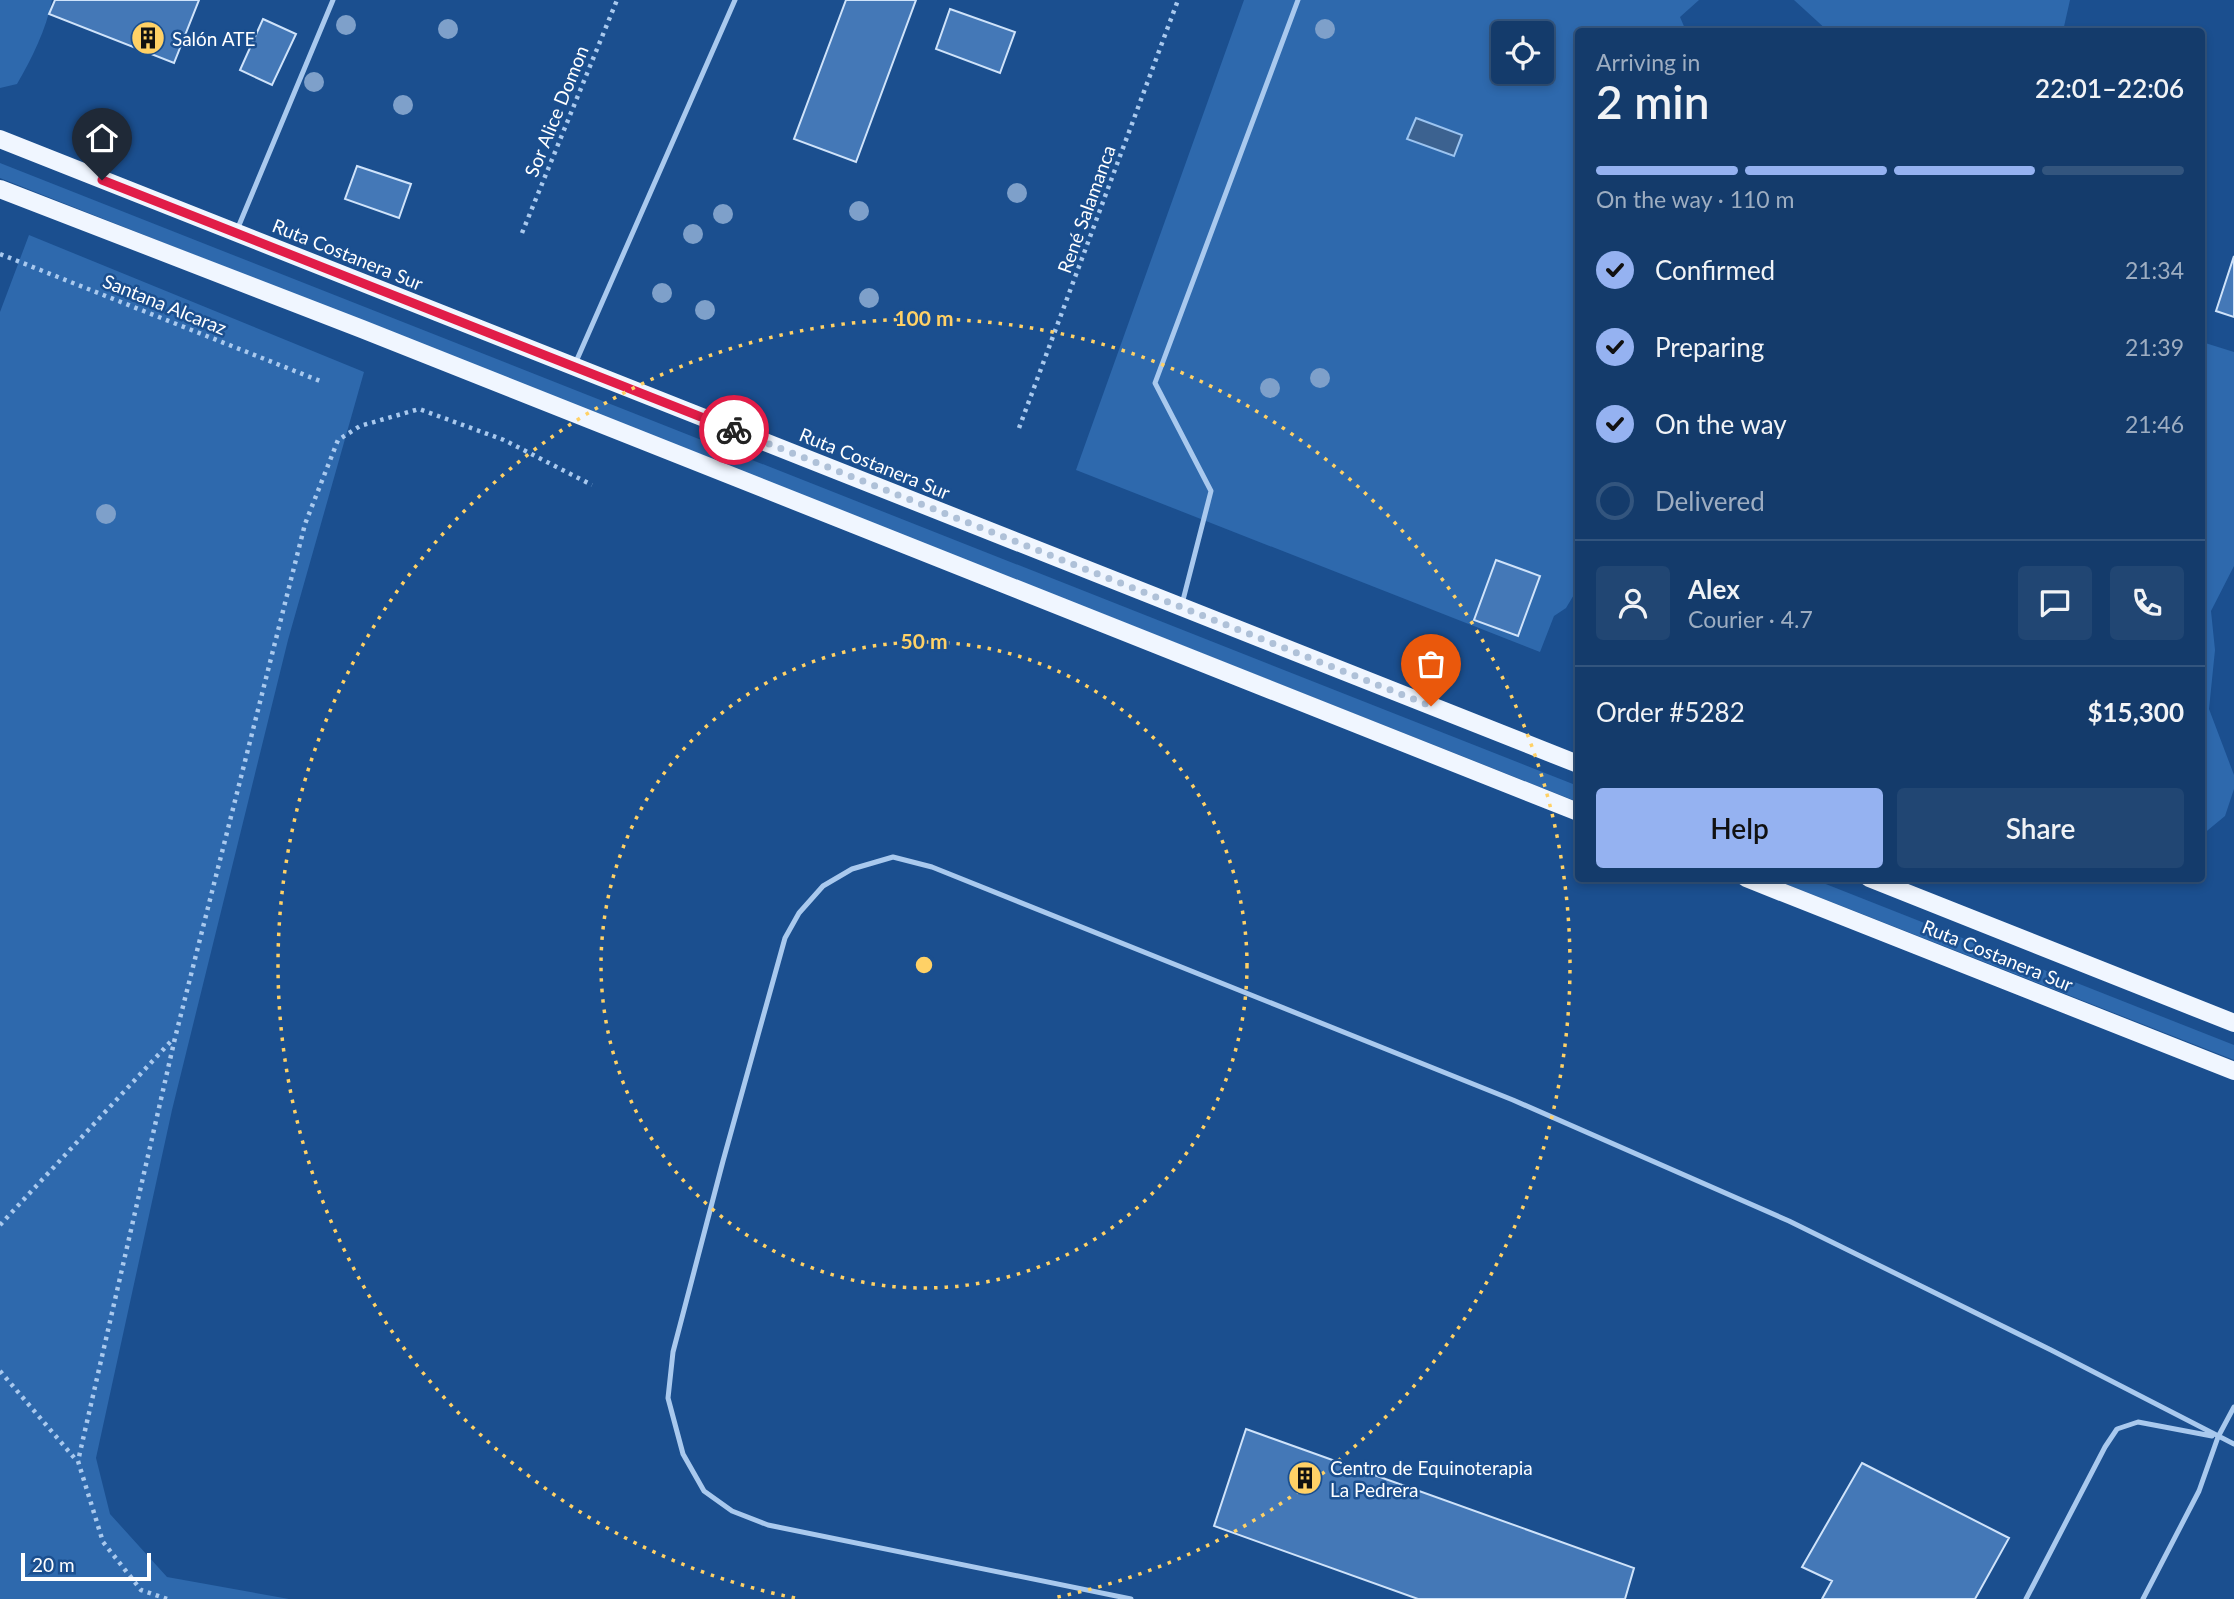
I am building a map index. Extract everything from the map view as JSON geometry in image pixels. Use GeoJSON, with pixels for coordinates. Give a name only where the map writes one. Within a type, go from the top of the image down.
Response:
{"type":"FeatureCollection","features":[{"type":"Feature","properties":{"kind":"main road","name":"Ruta Costanera Sur"},"geometry":{"type":"LineString","coordinates":[[0,139],[1575,763]]}},
{"type":"Feature","properties":{"kind":"main road"},"geometry":{"type":"LineString","coordinates":[[0,189],[388,339],[1575,811]]}},
{"type":"Feature","properties":{"kind":"main road","name":"Ruta Costanera Sur"},"geometry":{"type":"LineString","coordinates":[[1756,882],[2234,1071]]}},
{"type":"Feature","properties":{"kind":"main road","name":"Ruta Costanera Sur"},"geometry":{"type":"LineString","coordinates":[[1900,884],[2234,1023]]}},
{"type":"Feature","properties":{"kind":"lane"},"geometry":{"type":"LineString","coordinates":[[236,233],[333,0]]}},
{"type":"Feature","properties":{"kind":"lane"},"geometry":{"type":"LineString","coordinates":[[574,367],[736,0]]}},
{"type":"Feature","properties":{"kind":"lane"},"geometry":{"type":"LineString","coordinates":[[1181,607],[1211,491],[1155,383],[1298,0]]}},
{"type":"Feature","properties":{"kind":"lane"},"geometry":{"type":"LineString","coordinates":[[1131,1599],[768,1525],[732,1511],[704,1491],[683,1454],[668,1398],[673,1352],[785,938],[799,913],[823,886],[852,869],[893,857],[932,867],[1513,1100],[1789,1221],[2051,1349],[2234,1444]]}},
{"type":"Feature","properties":{"kind":"lane"},"geometry":{"type":"LineString","coordinates":[[2143,1599],[2199,1491],[2218,1437],[2234,1407]]}},
{"type":"Feature","properties":{"kind":"lane"},"geometry":{"type":"LineString","coordinates":[[2026,1599],[2117,1429],[2138,1422],[2218,1437]]}},
{"type":"Feature","properties":{"kind":"path","name":"Sor Alice Domon"},"geometry":{"type":"LineString","coordinates":[[522,233],[617,0]]}},
{"type":"Feature","properties":{"kind":"path","name":"René Salamanca"},"geometry":{"type":"LineString","coordinates":[[1019,428],[1178,0]]}},
{"type":"Feature","properties":{"kind":"path","name":"Santana Alcaraz"},"geometry":{"type":"LineString","coordinates":[[0,254],[320,381]]}},
{"type":"Feature","properties":{"kind":"path"},"geometry":{"type":"LineString","coordinates":[[78,1461],[175,1038],[305,524],[338,440],[360,426],[419,409],[504,440],[592,485]]}},
{"type":"Feature","properties":{"kind":"path"},"geometry":{"type":"LineString","coordinates":[[0,1226],[175,1038]]}},
{"type":"Feature","properties":{"kind":"path"},"geometry":{"type":"LineString","coordinates":[[0,1371],[78,1461],[103,1542],[141,1590],[167,1599]]}},
{"type":"Feature","properties":{"kind":"shaded area"},"geometry":{"type":"Polygon","coordinates":[[[0,0],[52,0],[38,44],[17,84],[0,88],[0,0]]]}},
{"type":"Feature","properties":{"kind":"shaded area"},"geometry":{"type":"Polygon","coordinates":[[[1244,0],[1699,0],[1680,17],[1685,28],[1575,28],[1575,593],[1566,608],[1554,616],[1540,652],[1076,470],[1244,0]]]}},
{"type":"Feature","properties":{"kind":"shaded area"},"geometry":{"type":"Polygon","coordinates":[[[1794,0],[2070,0],[2064,28],[1825,28],[1794,0]]]}},
{"type":"Feature","properties":{"kind":"shaded area"},"geometry":{"type":"Polygon","coordinates":[[[1416,118],[1462,135],[1454,156],[1407,139],[1416,118]]]}},
{"type":"Feature","properties":{"kind":"shaded area"},"geometry":{"type":"Polygon","coordinates":[[[0,163],[1575,785],[1575,801],[0,178],[0,163]]]}},
{"type":"Feature","properties":{"kind":"shaded area"},"geometry":{"type":"Polygon","coordinates":[[[29,235],[364,372],[288,640],[172,1110],[96,1458],[110,1514],[167,1577],[289,1599],[0,1599],[0,312],[29,235]]]}},
{"type":"Feature","properties":{"kind":"shaded area"},"geometry":{"type":"Polygon","coordinates":[[[2205,343],[2234,352],[2234,566],[2211,611],[2215,650],[2209,709],[2234,775],[2234,789],[2225,816],[2205,833],[2205,343]]]}},
{"type":"Feature","properties":{"kind":"shaded area"},"geometry":{"type":"Polygon","coordinates":[[[1781,882],[1821,882],[2234,1045],[2234,1060],[1781,882]]]}},
{"type":"Feature","properties":{"kind":"building","name":"Salón ATE"},"geometry":{"type":"Polygon","coordinates":[[[55,0],[199,0],[174,63],[49,14],[55,0]]]}},
{"type":"Feature","properties":{"kind":"building"},"geometry":{"type":"Polygon","coordinates":[[[846,0],[916,0],[856,162],[794,139],[846,0]]]}},
{"type":"Feature","properties":{"kind":"building"},"geometry":{"type":"Polygon","coordinates":[[[950,9],[1015,32],[1000,73],[936,49],[950,9]]]}},
{"type":"Feature","properties":{"kind":"building"},"geometry":{"type":"Polygon","coordinates":[[[263,19],[296,34],[272,85],[240,70],[263,19]]]}},
{"type":"Feature","properties":{"kind":"building"},"geometry":{"type":"Polygon","coordinates":[[[357,166],[411,184],[399,218],[345,199],[357,166]]]}},
{"type":"Feature","properties":{"kind":"building"},"geometry":{"type":"Polygon","coordinates":[[[2234,256],[2234,317],[2216,311],[2234,256]]]}},
{"type":"Feature","properties":{"kind":"building"},"geometry":{"type":"Polygon","coordinates":[[[1496,560],[1540,576],[1518,636],[1474,620],[1496,560]]]}},
{"type":"Feature","properties":{"kind":"building","name":"Centro de Equinoterapia La Pedrera"},"geometry":{"type":"Polygon","coordinates":[[[1246,1429],[1634,1568],[1625,1599],[1418,1599],[1214,1526],[1246,1429]]]}},
{"type":"Feature","properties":{"kind":"building"},"geometry":{"type":"Polygon","coordinates":[[[1862,1463],[2009,1538],[1975,1599],[1822,1599],[1832,1581],[1802,1567],[1862,1463]]]}},
{"type":"Feature","properties":{"kind":"way so far"},"geometry":{"type":"LineString","coordinates":[[734,430],[1431,706]]}},
{"type":"Feature","properties":{"kind":"place","name":"Salón ATE"},"geometry":{"type":"Point","coordinates":[148,38]}},
{"type":"Feature","properties":{"kind":"place","name":"Centro de Equinoterapia La Pedrera"},"geometry":{"type":"Point","coordinates":[1305,1478]}},
{"type":"Feature","properties":{"kind":"route"},"geometry":{"type":"LineString","coordinates":[[102,180],[734,430]]}}]}
